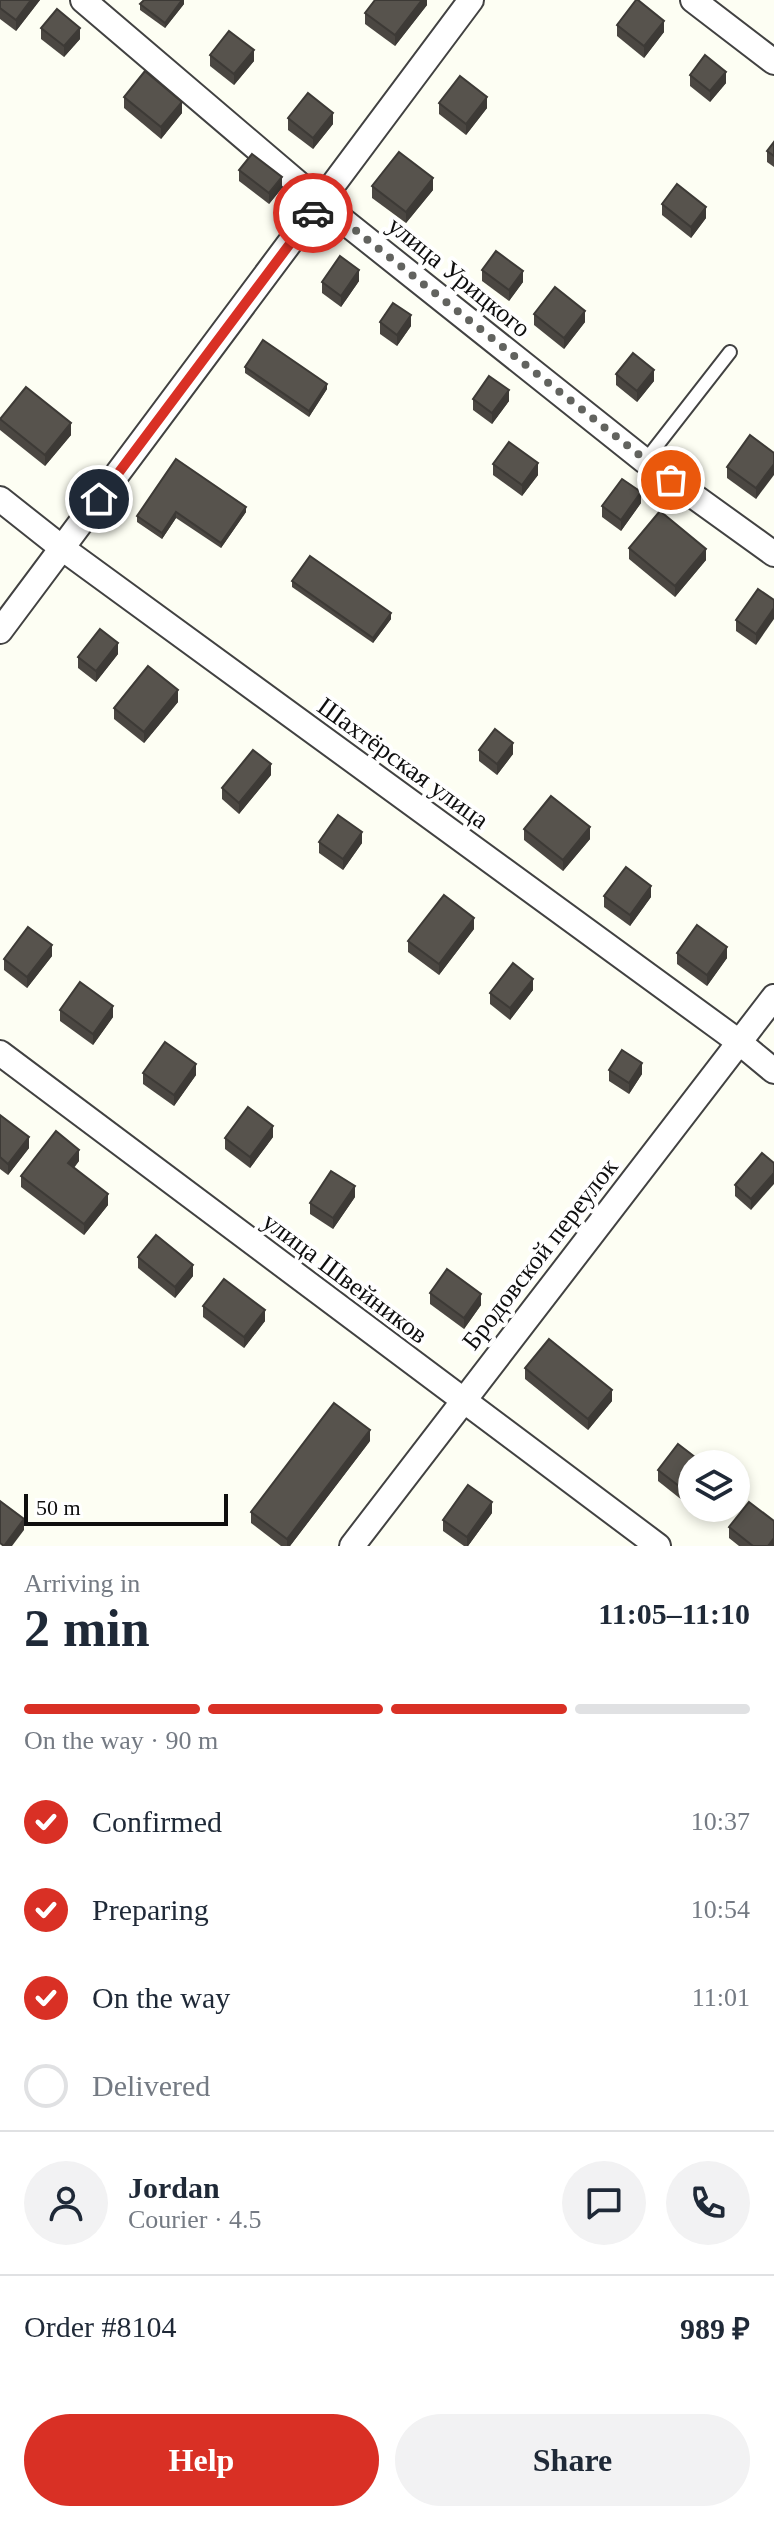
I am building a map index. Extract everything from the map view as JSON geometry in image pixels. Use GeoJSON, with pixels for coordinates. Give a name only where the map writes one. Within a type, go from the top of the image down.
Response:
{"type":"FeatureCollection","features":[{"type":"Feature","properties":{"kind":"street"},"geometry":{"type":"LineString","coordinates":[[0,631],[471,0]]}},
{"type":"Feature","properties":{"kind":"street"},"geometry":{"type":"LineString","coordinates":[[693,0],[774,62]]}},
{"type":"Feature","properties":{"kind":"street","name":"улица Урицкого"},"geometry":{"type":"LineString","coordinates":[[96,4],[321,203],[645,461],[774,554]]}},
{"type":"Feature","properties":{"kind":"street","name":"Шахтёрская улица"},"geometry":{"type":"LineString","coordinates":[[0,499],[62,548],[739,1042],[774,1071]]}},
{"type":"Feature","properties":{"kind":"street","name":"Бродовской переулок"},"geometry":{"type":"LineString","coordinates":[[352,1546],[774,997]]}},
{"type":"Feature","properties":{"kind":"street","name":"улица Швейников"},"geometry":{"type":"LineString","coordinates":[[0,1053],[658,1546]]}},
{"type":"Feature","properties":{"kind":"lane"},"geometry":{"type":"LineString","coordinates":[[645,461],[730,352]]}},
{"type":"Feature","properties":{"kind":"building"},"geometry":{"type":"Polygon","coordinates":[[[0,0],[31,0],[16,20],[0,8],[0,0]]]}},
{"type":"Feature","properties":{"kind":"building"},"geometry":{"type":"Polygon","coordinates":[[[144,0],[182,0],[165,23],[140,4],[144,0]]]}},
{"type":"Feature","properties":{"kind":"building"},"geometry":{"type":"Polygon","coordinates":[[[375,0],[422,0],[395,35],[365,13],[375,0]]]}},
{"type":"Feature","properties":{"kind":"building"},"geometry":{"type":"Polygon","coordinates":[[[636,0],[664,21],[644,46],[617,25],[636,0]]]}},
{"type":"Feature","properties":{"kind":"building"},"geometry":{"type":"Polygon","coordinates":[[[57,9],[80,28],[64,46],[41,28],[57,9]]]}},
{"type":"Feature","properties":{"kind":"building"},"geometry":{"type":"Polygon","coordinates":[[[229,31],[254,50],[234,74],[210,55],[229,31]]]}},
{"type":"Feature","properties":{"kind":"building"},"geometry":{"type":"Polygon","coordinates":[[[705,55],[726,72],[710,91],[690,75],[705,55]]]}},
{"type":"Feature","properties":{"kind":"building"},"geometry":{"type":"Polygon","coordinates":[[[145,71],[182,102],[161,127],[124,97],[145,71]]]}},
{"type":"Feature","properties":{"kind":"building"},"geometry":{"type":"Polygon","coordinates":[[[460,76],[487,97],[466,124],[439,103],[460,76]]]}},
{"type":"Feature","properties":{"kind":"building"},"geometry":{"type":"Polygon","coordinates":[[[308,93],[333,113],[313,138],[288,118],[308,93]]]}},
{"type":"Feature","properties":{"kind":"building"},"geometry":{"type":"Polygon","coordinates":[[[774,142],[774,156],[767,151],[774,142]]]}},
{"type":"Feature","properties":{"kind":"building"},"geometry":{"type":"Polygon","coordinates":[[[399,152],[433,178],[406,212],[372,186],[399,152]]]}},
{"type":"Feature","properties":{"kind":"building"},"geometry":{"type":"Polygon","coordinates":[[[252,154],[282,177],[269,193],[239,170],[252,154]]]}},
{"type":"Feature","properties":{"kind":"building"},"geometry":{"type":"Polygon","coordinates":[[[677,184],[706,207],[691,227],[662,204],[677,184]]]}},
{"type":"Feature","properties":{"kind":"building"},"geometry":{"type":"Polygon","coordinates":[[[496,251],[523,271],[509,290],[482,270],[496,251]]]}},
{"type":"Feature","properties":{"kind":"building"},"geometry":{"type":"Polygon","coordinates":[[[340,256],[359,270],[341,296],[322,282],[340,256]]]}},
{"type":"Feature","properties":{"kind":"building"},"geometry":{"type":"Polygon","coordinates":[[[555,287],[585,311],[564,338],[534,314],[555,287]]]}},
{"type":"Feature","properties":{"kind":"building"},"geometry":{"type":"Polygon","coordinates":[[[393,303],[411,315],[397,335],[380,322],[393,303]]]}},
{"type":"Feature","properties":{"kind":"building"},"geometry":{"type":"Polygon","coordinates":[[[263,340],[327,384],[309,411],[245,367],[263,340]]]}},
{"type":"Feature","properties":{"kind":"building"},"geometry":{"type":"Polygon","coordinates":[[[633,353],[654,370],[637,391],[616,374],[633,353]]]}},
{"type":"Feature","properties":{"kind":"building"},"geometry":{"type":"Polygon","coordinates":[[[489,376],[509,390],[492,413],[473,399],[489,376]]]}},
{"type":"Feature","properties":{"kind":"building"},"geometry":{"type":"Polygon","coordinates":[[[26,387],[71,423],[45,455],[0,419],[26,387]]]}},
{"type":"Feature","properties":{"kind":"building"},"geometry":{"type":"Polygon","coordinates":[[[750,435],[774,453],[774,464],[756,488],[727,467],[750,435]]]}},
{"type":"Feature","properties":{"kind":"building"},"geometry":{"type":"Polygon","coordinates":[[[509,442],[538,463],[522,485],[493,464],[509,442]]]}},
{"type":"Feature","properties":{"kind":"building"},"geometry":{"type":"Polygon","coordinates":[[[176,459],[246,507],[221,543],[176,512],[162,533],[137,516],[176,459]]]}},
{"type":"Feature","properties":{"kind":"building"},"geometry":{"type":"Polygon","coordinates":[[[622,479],[641,492],[621,520],[602,506],[622,479]]]}},
{"type":"Feature","properties":{"kind":"building"},"geometry":{"type":"Polygon","coordinates":[[[660,511],[706,549],[675,586],[629,548],[660,511]]]}},
{"type":"Feature","properties":{"kind":"building"},"geometry":{"type":"Polygon","coordinates":[[[310,556],[391,613],[373,638],[292,581],[310,556]]]}},
{"type":"Feature","properties":{"kind":"building"},"geometry":{"type":"Polygon","coordinates":[[[758,589],[774,600],[774,608],[756,634],[736,620],[758,589]]]}},
{"type":"Feature","properties":{"kind":"building"},"geometry":{"type":"Polygon","coordinates":[[[100,629],[118,643],[96,671],[78,657],[100,629]]]}},
{"type":"Feature","properties":{"kind":"building"},"geometry":{"type":"Polygon","coordinates":[[[148,666],[178,690],[144,732],[114,708],[148,666]]]}},
{"type":"Feature","properties":{"kind":"building"},"geometry":{"type":"Polygon","coordinates":[[[495,729],[513,743],[497,764],[479,750],[495,729]]]}},
{"type":"Feature","properties":{"kind":"building"},"geometry":{"type":"Polygon","coordinates":[[[253,750],[271,764],[239,803],[222,788],[253,750]]]}},
{"type":"Feature","properties":{"kind":"building"},"geometry":{"type":"Polygon","coordinates":[[[551,796],[590,827],[563,860],[524,829],[551,796]]]}},
{"type":"Feature","properties":{"kind":"building"},"geometry":{"type":"Polygon","coordinates":[[[338,815],[362,832],[343,859],[319,842],[338,815]]]}},
{"type":"Feature","properties":{"kind":"building"},"geometry":{"type":"Polygon","coordinates":[[[626,867],[651,886],[630,915],[604,896],[626,867]]]}},
{"type":"Feature","properties":{"kind":"building"},"geometry":{"type":"Polygon","coordinates":[[[444,895],[474,918],[439,964],[408,941],[444,895]]]}},
{"type":"Feature","properties":{"kind":"building"},"geometry":{"type":"Polygon","coordinates":[[[697,925],[727,947],[707,975],[677,953],[697,925]]]}},
{"type":"Feature","properties":{"kind":"building"},"geometry":{"type":"Polygon","coordinates":[[[28,927],[52,945],[27,977],[4,959],[28,927]]]}},
{"type":"Feature","properties":{"kind":"building"},"geometry":{"type":"Polygon","coordinates":[[[513,963],[533,979],[510,1008],[490,993],[513,963]]]}},
{"type":"Feature","properties":{"kind":"building"},"geometry":{"type":"Polygon","coordinates":[[[80,982],[113,1006],[93,1034],[60,1010],[80,982]]]}},
{"type":"Feature","properties":{"kind":"building"},"geometry":{"type":"Polygon","coordinates":[[[165,1042],[196,1064],[174,1095],[143,1073],[165,1042]]]}},
{"type":"Feature","properties":{"kind":"building"},"geometry":{"type":"Polygon","coordinates":[[[622,1050],[642,1063],[629,1083],[609,1070],[622,1050]]]}},
{"type":"Feature","properties":{"kind":"building"},"geometry":{"type":"Polygon","coordinates":[[[248,1107],[273,1126],[250,1157],[225,1138],[248,1107]]]}},
{"type":"Feature","properties":{"kind":"building"},"geometry":{"type":"Polygon","coordinates":[[[0,1115],[29,1137],[8,1164],[0,1157],[0,1115]]]}},
{"type":"Feature","properties":{"kind":"building"},"geometry":{"type":"Polygon","coordinates":[[[56,1131],[79,1150],[68,1163],[108,1194],[84,1224],[21,1176],[56,1131]]]}},
{"type":"Feature","properties":{"kind":"building"},"geometry":{"type":"Polygon","coordinates":[[[762,1153],[774,1163],[774,1173],[751,1199],[735,1185],[762,1153]]]}},
{"type":"Feature","properties":{"kind":"building"},"geometry":{"type":"Polygon","coordinates":[[[331,1171],[355,1186],[333,1218],[310,1203],[331,1171]]]}},
{"type":"Feature","properties":{"kind":"building"},"geometry":{"type":"Polygon","coordinates":[[[156,1235],[193,1265],[175,1287],[138,1257],[156,1235]]]}},
{"type":"Feature","properties":{"kind":"building"},"geometry":{"type":"Polygon","coordinates":[[[447,1269],[481,1294],[464,1318],[430,1293],[447,1269]]]}},
{"type":"Feature","properties":{"kind":"building"},"geometry":{"type":"Polygon","coordinates":[[[224,1279],[265,1310],[244,1337],[203,1306],[224,1279]]]}},
{"type":"Feature","properties":{"kind":"building"},"geometry":{"type":"Polygon","coordinates":[[[549,1339],[612,1390],[588,1419],[525,1368],[549,1339]]]}},
{"type":"Feature","properties":{"kind":"building"},"geometry":{"type":"Polygon","coordinates":[[[334,1403],[370,1430],[287,1539],[251,1512],[334,1403]]]}},
{"type":"Feature","properties":{"kind":"building"},"geometry":{"type":"Polygon","coordinates":[[[678,1444],[686,1450],[678,1450],[678,1485],[658,1470],[678,1444]]]}},
{"type":"Feature","properties":{"kind":"building"},"geometry":{"type":"Polygon","coordinates":[[[468,1485],[492,1502],[467,1537],[443,1520],[468,1485]]]}},
{"type":"Feature","properties":{"kind":"building"},"geometry":{"type":"Polygon","coordinates":[[[0,1501],[24,1519],[4,1546],[0,1543],[0,1501]]]}},
{"type":"Feature","properties":{"kind":"building"},"geometry":{"type":"Polygon","coordinates":[[[750,1503],[774,1521],[774,1538],[768,1546],[753,1546],[729,1527],[733,1522],[750,1522],[750,1503]]]}},
{"type":"Feature","properties":{"kind":"way so far"},"geometry":{"type":"LineString","coordinates":[[313,213],[321,203],[671,480]]}},
{"type":"Feature","properties":{"kind":"route"},"geometry":{"type":"LineString","coordinates":[[99,499],[313,213]]}}]}
